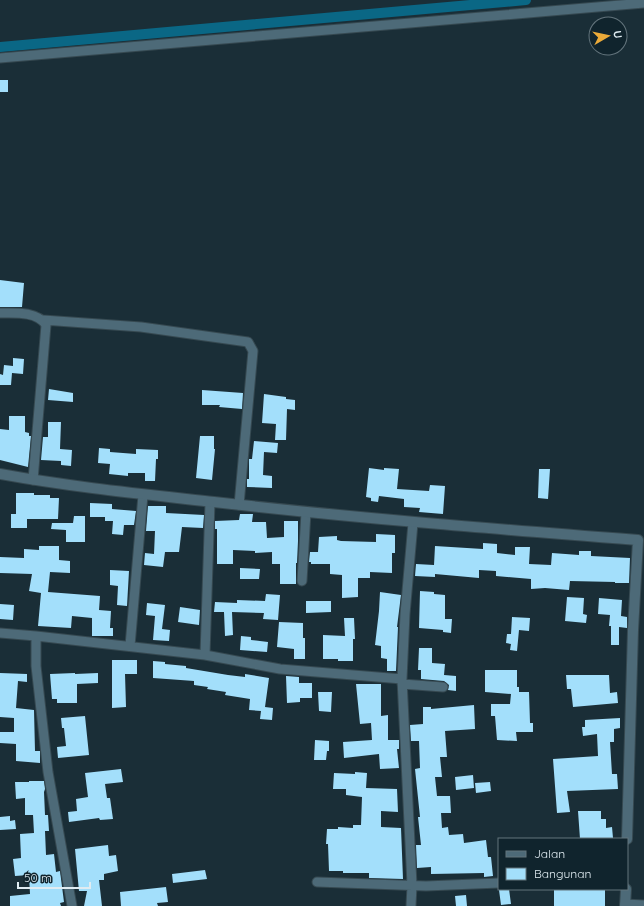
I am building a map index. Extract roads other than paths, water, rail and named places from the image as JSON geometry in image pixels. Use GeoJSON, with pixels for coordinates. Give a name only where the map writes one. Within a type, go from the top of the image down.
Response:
{"type":"FeatureCollection","features":[{"type":"Feature","properties":{"kind":"street"},"geometry":{"type":"LineString","coordinates":[[0,58],[644,3]]}},
{"type":"Feature","properties":{"kind":"street"},"geometry":{"type":"LineString","coordinates":[[0,313],[27,314],[43,320],[141,326],[248,342],[253,351],[239,505]]}},
{"type":"Feature","properties":{"kind":"street"},"geometry":{"type":"LineString","coordinates":[[33,480],[46,325],[43,320]]}},
{"type":"Feature","properties":{"kind":"street"},"geometry":{"type":"LineString","coordinates":[[0,474],[144,495],[306,512],[413,523],[641,540],[633,630],[627,838]]}},
{"type":"Feature","properties":{"kind":"street"},"geometry":{"type":"LineString","coordinates":[[130,646],[144,495]]}},
{"type":"Feature","properties":{"kind":"street"},"geometry":{"type":"LineString","coordinates":[[205,655],[210,502]]}},
{"type":"Feature","properties":{"kind":"street"},"geometry":{"type":"LineString","coordinates":[[302,581],[306,512]]}},
{"type":"Feature","properties":{"kind":"street"},"geometry":{"type":"LineString","coordinates":[[411,906],[412,885],[402,682],[405,614],[413,523]]}},
{"type":"Feature","properties":{"kind":"street"},"geometry":{"type":"LineString","coordinates":[[0,633],[205,655],[280,669],[443,687]]}},
{"type":"Feature","properties":{"kind":"street"},"geometry":{"type":"LineString","coordinates":[[36,636],[36,666],[48,772],[72,906]]}},
{"type":"Feature","properties":{"kind":"street"},"geometry":{"type":"LineString","coordinates":[[317,882],[412,885],[498,883]]}},
{"type":"Feature","properties":{"kind":"street"},"geometry":{"type":"LineString","coordinates":[[626,890],[625,905],[644,905]]}},
{"type":"Feature","properties":{"kind":"waterway"},"geometry":{"type":"LineString","coordinates":[[0,47],[526,0]]}}]}
